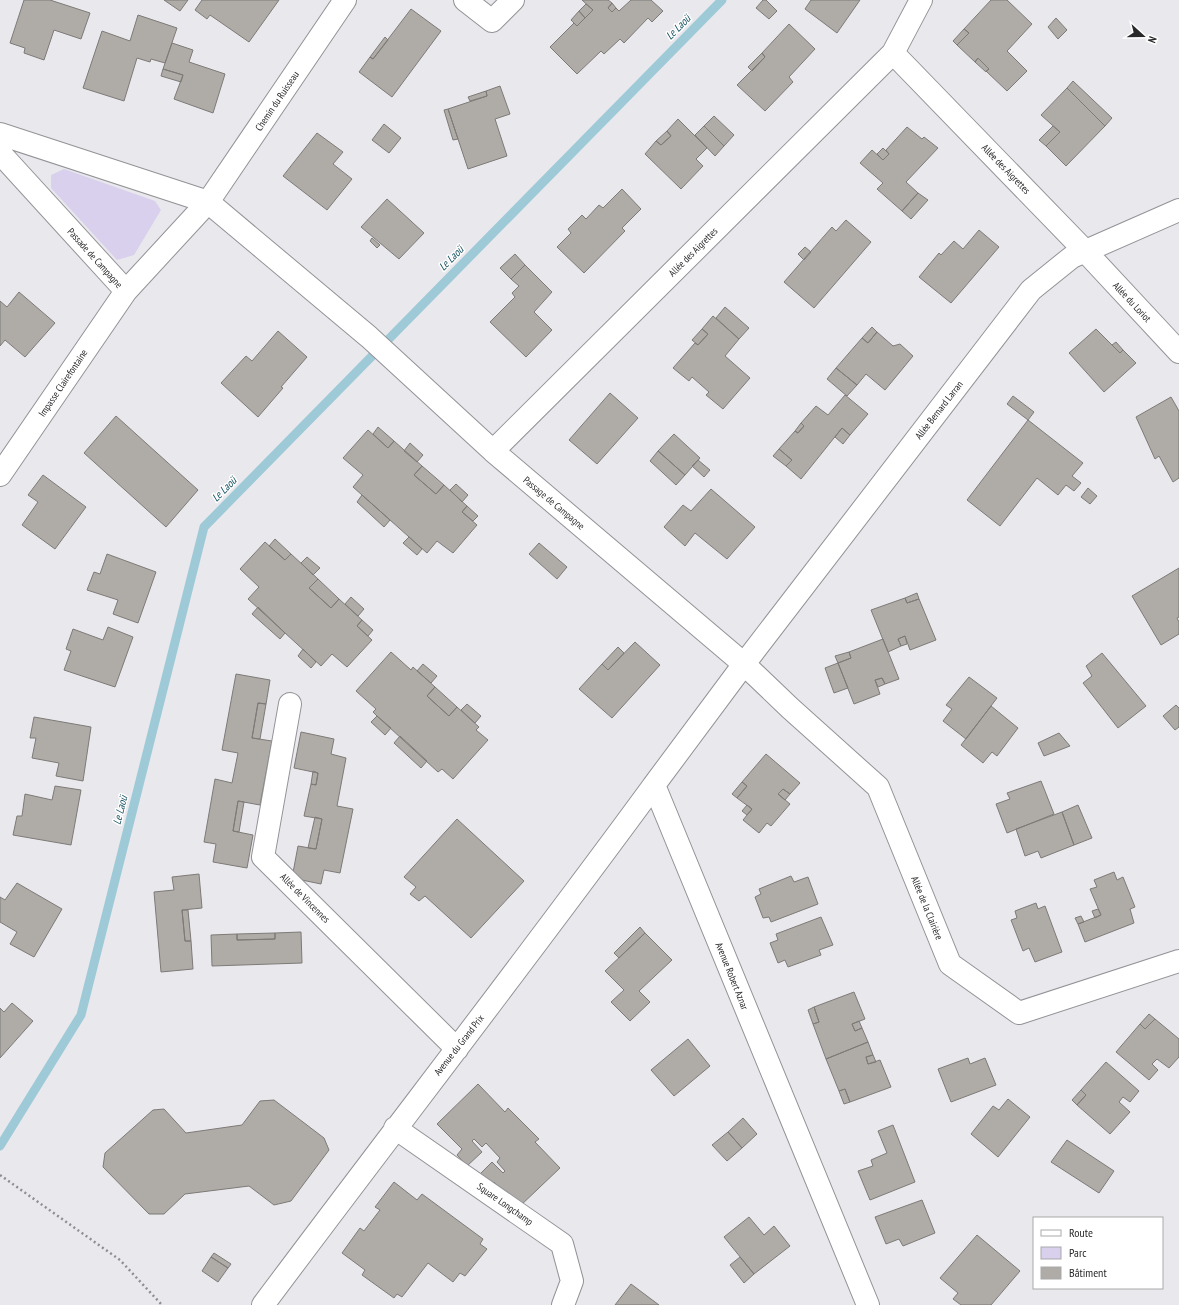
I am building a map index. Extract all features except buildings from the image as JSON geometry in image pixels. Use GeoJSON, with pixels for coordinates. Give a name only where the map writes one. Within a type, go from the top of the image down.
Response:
{"type":"FeatureCollection","features":[{"type":"Feature","properties":{"kind":"street","name":"Chemin du Ruisseau"},"geometry":{"type":"LineString","coordinates":[[208,202],[345,0]]}},
{"type":"Feature","properties":{"kind":"street"},"geometry":{"type":"LineString","coordinates":[[465,0],[492,21],[513,0]]}},
{"type":"Feature","properties":{"kind":"street","name":"Allée des Aigrettes"},"geometry":{"type":"LineString","coordinates":[[493,452],[894,52],[921,0]]}},
{"type":"Feature","properties":{"kind":"street","name":"Allée des Aigrettes"},"geometry":{"type":"LineString","coordinates":[[894,52],[1086,251]]}},
{"type":"Feature","properties":{"kind":"street"},"geometry":{"type":"LineString","coordinates":[[0,134],[208,202]]}},
{"type":"Feature","properties":{"kind":"street","name":"Passade de Campagne"},"geometry":{"type":"LineString","coordinates":[[0,153],[126,291],[208,202]]}},
{"type":"Feature","properties":{"kind":"street","name":"Passage de Campagne"},"geometry":{"type":"LineString","coordinates":[[208,202],[369,337],[493,452],[744,664]]}},
{"type":"Feature","properties":{"kind":"street","name":"Allée Bernard Larran"},"geometry":{"type":"LineString","coordinates":[[744,664],[1031,290],[1072,258],[1179,210]]}},
{"type":"Feature","properties":{"kind":"street","name":"Allée du Loriot"},"geometry":{"type":"LineString","coordinates":[[1086,251],[1179,352]]}},
{"type":"Feature","properties":{"kind":"street","name":"Impasse Clairefontaine"},"geometry":{"type":"LineString","coordinates":[[0,475],[126,291]]}},
{"type":"Feature","properties":{"kind":"street"},"geometry":{"type":"LineString","coordinates":[[654,785],[744,664]]}},
{"type":"Feature","properties":{"kind":"street","name":"Allée de la Clairière"},"geometry":{"type":"LineString","coordinates":[[744,664],[790,708],[878,787],[950,964],[1019,1013],[1179,961]]}},
{"type":"Feature","properties":{"kind":"street","name":"Allée de Vincennes"},"geometry":{"type":"LineString","coordinates":[[290,704],[263,857],[457,1049]]}},
{"type":"Feature","properties":{"kind":"street","name":"Avenue du Grand Prix"},"geometry":{"type":"LineString","coordinates":[[263,1305],[457,1049],[654,785]]}},
{"type":"Feature","properties":{"kind":"street","name":"Avenue Robert Aznar"},"geometry":{"type":"LineString","coordinates":[[654,785],[868,1305]]}},
{"type":"Feature","properties":{"kind":"street","name":"Square Longchamp"},"geometry":{"type":"LineString","coordinates":[[396,1128],[562,1244],[572,1281],[564,1305]]}},
{"type":"Feature","properties":{"kind":"path"},"geometry":{"type":"LineString","coordinates":[[0,1175],[120,1260],[162,1305]]}},
{"type":"Feature","properties":{"kind":"green space"},"geometry":{"type":"Polygon","coordinates":[[[64,169],[155,201],[161,210],[134,255],[117,260],[51,188],[51,175],[64,169]]]}},
{"type":"Feature","properties":{"kind":"waterway","name":"Le Laoü"},"geometry":{"type":"LineString","coordinates":[[0,1146],[81,1015],[204,527],[722,0]]}}]}
